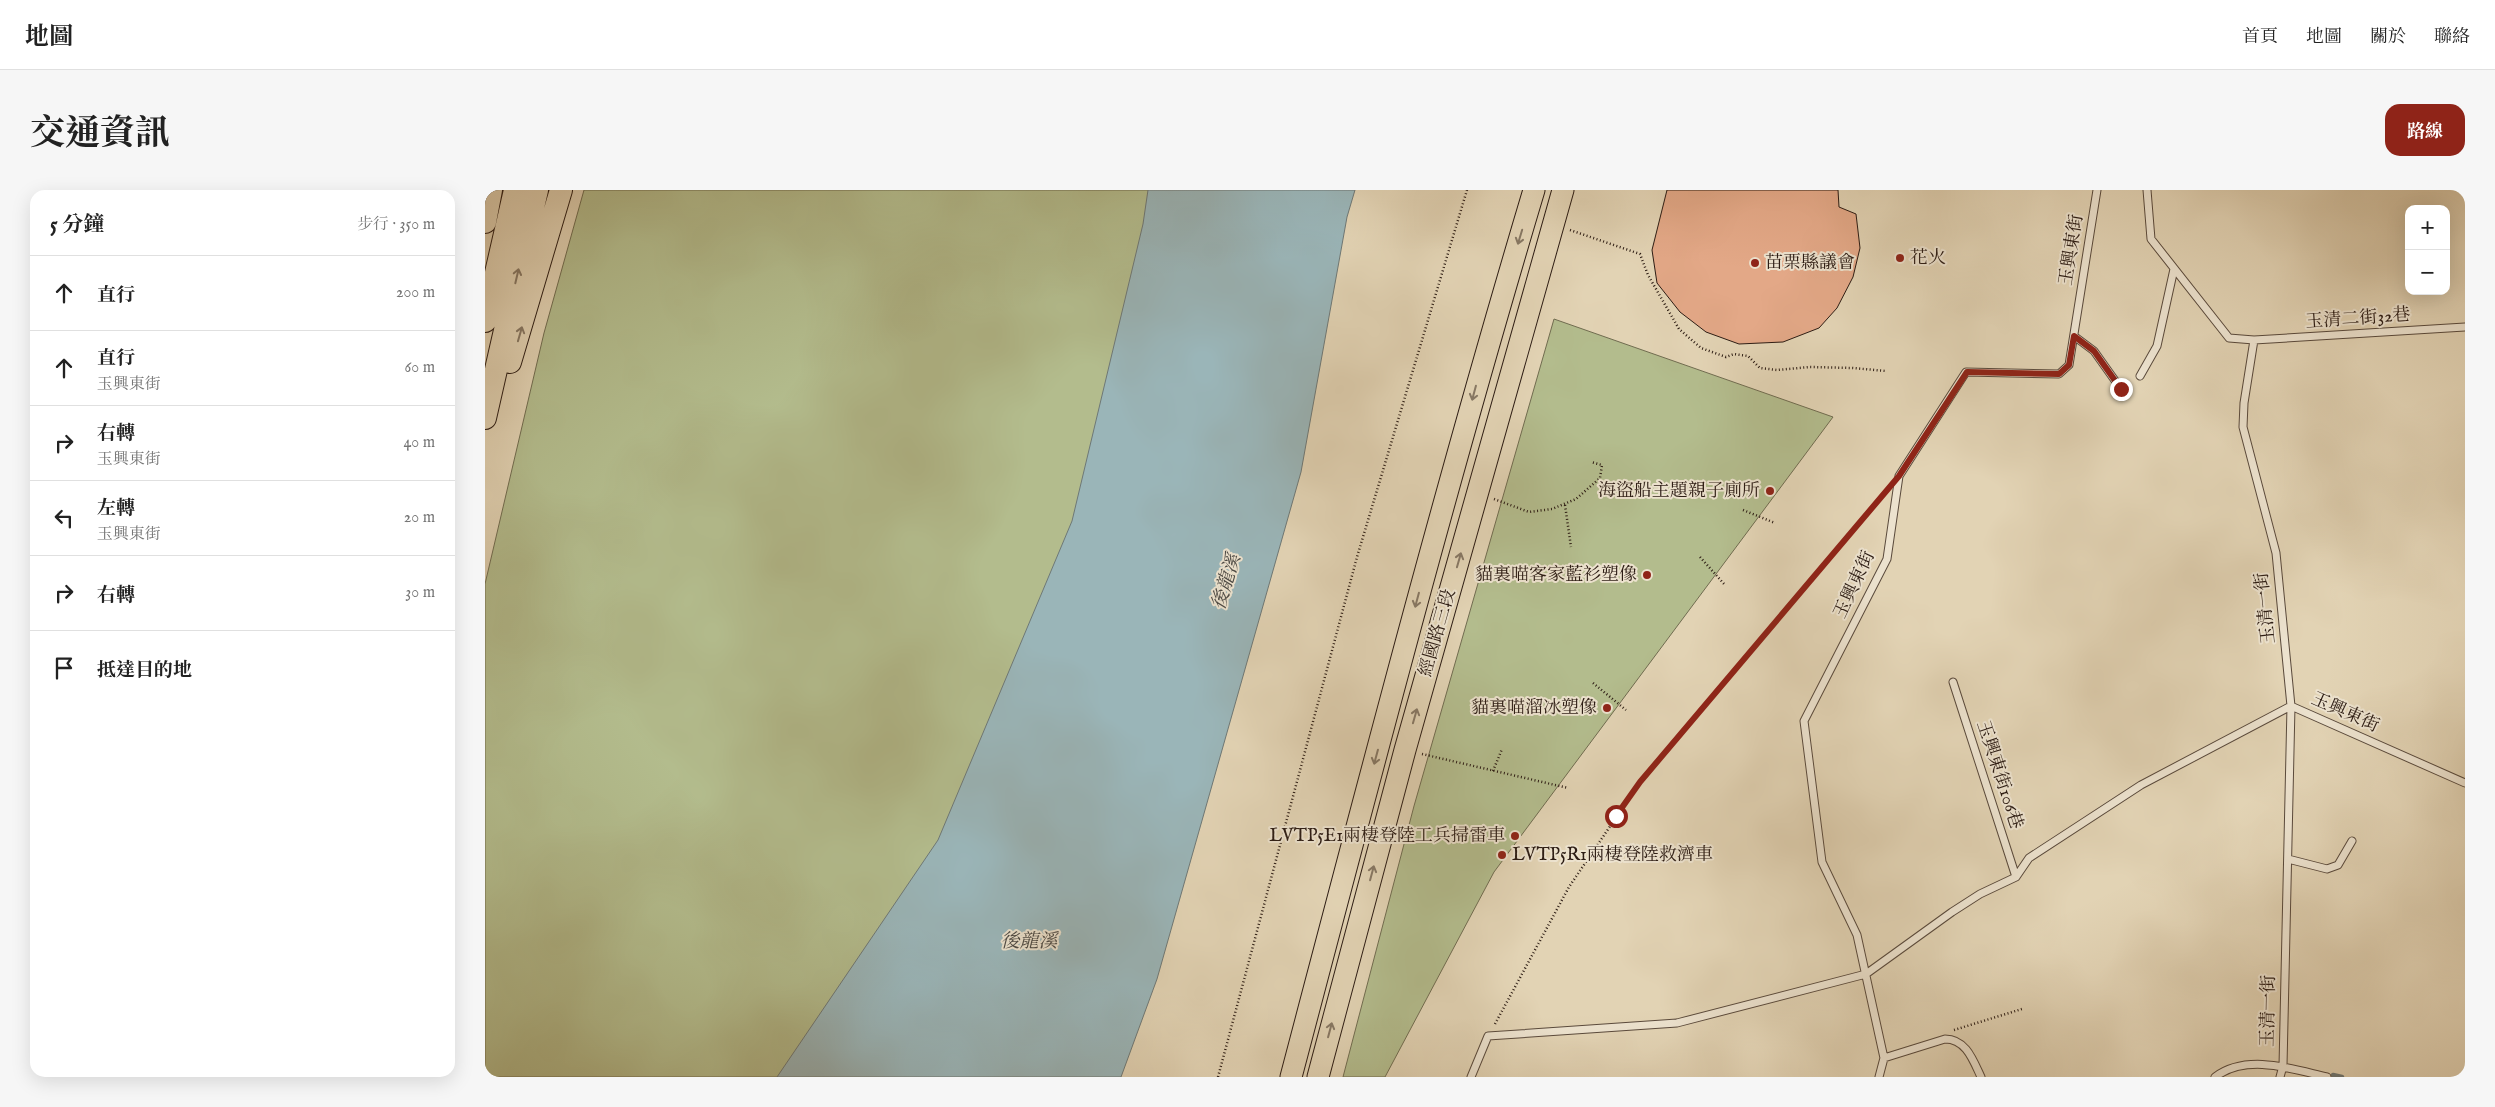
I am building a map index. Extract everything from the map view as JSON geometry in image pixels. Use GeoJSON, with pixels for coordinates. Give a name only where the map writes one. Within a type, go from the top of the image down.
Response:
{"type":"FeatureCollection","features":[{"type":"Feature","properties":{"kind":"highway"},"geometry":{"type":"LineString","coordinates":[[485,222],[491,190]]}},
{"type":"Feature","properties":{"kind":"highway"},"geometry":{"type":"LineString","coordinates":[[485,321],[515,190]]}},
{"type":"Feature","properties":{"kind":"highway"},"geometry":{"type":"LineString","coordinates":[[485,418],[537,190]]}},
{"type":"Feature","properties":{"kind":"highway"},"geometry":{"type":"LineString","coordinates":[[491,391],[504,379],[517,346],[561,190]]}},
{"type":"Feature","properties":{"kind":"main road","name":"經國路三段"},"geometry":{"type":"LineString","coordinates":[[1291,1077],[1410,626],[1488,342],[1534,190]]}},
{"type":"Feature","properties":{"kind":"main road","name":"經國路三段"},"geometry":{"type":"LineString","coordinates":[[1318,1077],[1405,750],[1563,190]]}},
{"type":"Feature","properties":{"kind":"lane","name":"玉興東街"},"geometry":{"type":"LineString","coordinates":[[1879,1077],[1884,1058],[1857,935],[1822,862],[1804,721],[1887,559],[1899,476],[1967,372],[2059,374],[2069,365],[2097,190]]}},
{"type":"Feature","properties":{"kind":"lane"},"geometry":{"type":"LineString","coordinates":[[2147,190],[2151,240],[2229,338],[2254,340]]}},
{"type":"Feature","properties":{"kind":"lane"},"geometry":{"type":"LineString","coordinates":[[2140,376],[2157,346],[2174,269]]}},
{"type":"Feature","properties":{"kind":"lane","name":"玉清二街32巷"},"geometry":{"type":"LineString","coordinates":[[2254,340],[2465,327]]}},
{"type":"Feature","properties":{"kind":"lane"},"geometry":{"type":"LineString","coordinates":[[2074,336],[2094,351],[2121,389]]}},
{"type":"Feature","properties":{"kind":"lane","name":"玉清一街"},"geometry":{"type":"LineString","coordinates":[[2254,340],[2244,403],[2243,427],[2276,553],[2291,706],[2283,1066],[2280,1077]]}},
{"type":"Feature","properties":{"kind":"lane","name":"玉興東街106巷"},"geometry":{"type":"LineString","coordinates":[[1953,682],[2016,877]]}},
{"type":"Feature","properties":{"kind":"lane","name":"玉興東街"},"geometry":{"type":"LineString","coordinates":[[1866,974],[1952,912],[1980,894],[2016,877],[2029,858],[2141,785],[2291,706],[2465,783]]}},
{"type":"Feature","properties":{"kind":"lane"},"geometry":{"type":"LineString","coordinates":[[2288,859],[2327,869],[2338,865],[2352,841]]}},
{"type":"Feature","properties":{"kind":"lane"},"geometry":{"type":"LineString","coordinates":[[1471,1077],[1488,1036],[1677,1023],[1866,974]]}},
{"type":"Feature","properties":{"kind":"lane"},"geometry":{"type":"LineString","coordinates":[[1884,1058],[1949,1039],[1955,1040],[1968,1050],[1981,1077]]}},
{"type":"Feature","properties":{"kind":"lane"},"geometry":{"type":"LineString","coordinates":[[2215,1077],[2224,1070],[2251,1064],[2283,1066],[2327,1077]]}},
{"type":"Feature","properties":{"kind":"path"},"geometry":{"type":"LineString","coordinates":[[1218,1077],[1357,556],[1467,190]]}},
{"type":"Feature","properties":{"kind":"path"},"geometry":{"type":"LineString","coordinates":[[1569,230],[1639,254],[1648,275],[1679,329],[1701,348],[1727,356],[1734,354],[1748,356],[1760,368],[1777,370],[1810,367],[1886,371]]}},
{"type":"Feature","properties":{"kind":"path"},"geometry":{"type":"LineString","coordinates":[[1493,498],[1529,512],[1565,505],[1577,499],[1601,478],[1602,465],[1591,462]]}},
{"type":"Feature","properties":{"kind":"path"},"geometry":{"type":"LineString","coordinates":[[1488,1036],[1569,887],[1640,782],[1899,476]]}},
{"type":"Feature","properties":{"kind":"path"},"geometry":{"type":"LineString","coordinates":[[1565,505],[1571,547]]}},
{"type":"Feature","properties":{"kind":"path"},"geometry":{"type":"LineString","coordinates":[[1743,510],[1775,523]]}},
{"type":"Feature","properties":{"kind":"path"},"geometry":{"type":"LineString","coordinates":[[1700,557],[1725,586]]}},
{"type":"Feature","properties":{"kind":"path"},"geometry":{"type":"LineString","coordinates":[[1593,683],[1626,710]]}},
{"type":"Feature","properties":{"kind":"path"},"geometry":{"type":"LineString","coordinates":[[1493,771],[1502,750]]}},
{"type":"Feature","properties":{"kind":"path"},"geometry":{"type":"LineString","coordinates":[[1422,754],[1568,788]]}},
{"type":"Feature","properties":{"kind":"path"},"geometry":{"type":"LineString","coordinates":[[1949,1039],[1951,1030],[2022,1009]]}},
{"type":"Feature","properties":{"kind":"green space"},"geometry":{"type":"Polygon","coordinates":[[[584,190],[1236,190],[999,1077],[485,1077],[485,584],[544,333],[584,190]]]}},
{"type":"Feature","properties":{"kind":"green space"},"geometry":{"type":"Polygon","coordinates":[[[1554,319],[1833,417],[1494,872],[1385,1077],[1343,1077],[1414,806],[1554,319]]]}},
{"type":"Feature","properties":{"kind":"water","name":"後龍溪"},"geometry":{"type":"Polygon","coordinates":[[[1148,190],[1355,190],[1347,217],[1301,472],[1157,979],[1121,1077],[777,1077],[938,840],[1072,521],[1143,224],[1148,190]]]}},
{"type":"Feature","properties":{"kind":"building","name":"苗栗縣議會"},"geometry":{"type":"Polygon","coordinates":[[[1667,190],[1838,190],[1839,207],[1856,214],[1860,248],[1853,277],[1837,308],[1819,328],[1783,342],[1739,344],[1706,332],[1680,312],[1657,283],[1652,250],[1667,190]]]}},
{"type":"Feature","properties":{"kind":"waterway"},"geometry":{"type":"LineString","coordinates":[[2333,1075],[2342,1077]]}},
{"type":"Feature","properties":{"kind":"place","name":"花火"},"geometry":{"type":"Point","coordinates":[1900,258]}},
{"type":"Feature","properties":{"kind":"place","name":"苗栗縣議會"},"geometry":{"type":"Point","coordinates":[1755,263]}},
{"type":"Feature","properties":{"kind":"place","name":"海盜船主題親子廁所"},"geometry":{"type":"Point","coordinates":[1770,491]}},
{"type":"Feature","properties":{"kind":"place","name":"貓裏喵客家藍衫塑像"},"geometry":{"type":"Point","coordinates":[1647,575]}},
{"type":"Feature","properties":{"kind":"place","name":"貓裏喵溜冰塑像"},"geometry":{"type":"Point","coordinates":[1607,708]}},
{"type":"Feature","properties":{"kind":"place","name":"LVTP5E1兩棲登陸工兵掃雷車"},"geometry":{"type":"Point","coordinates":[1515,836]}},
{"type":"Feature","properties":{"kind":"place","name":"LVTP5R1兩棲登陸救濟車"},"geometry":{"type":"Point","coordinates":[1502,855]}},
{"type":"Feature","properties":{"kind":"route"},"geometry":{"type":"LineString","coordinates":[[1616,816],[1640,782],[1705,703],[1899,476],[1967,372],[2059,374],[2069,365],[2074,336],[2094,351],[2121,389]]}}]}
